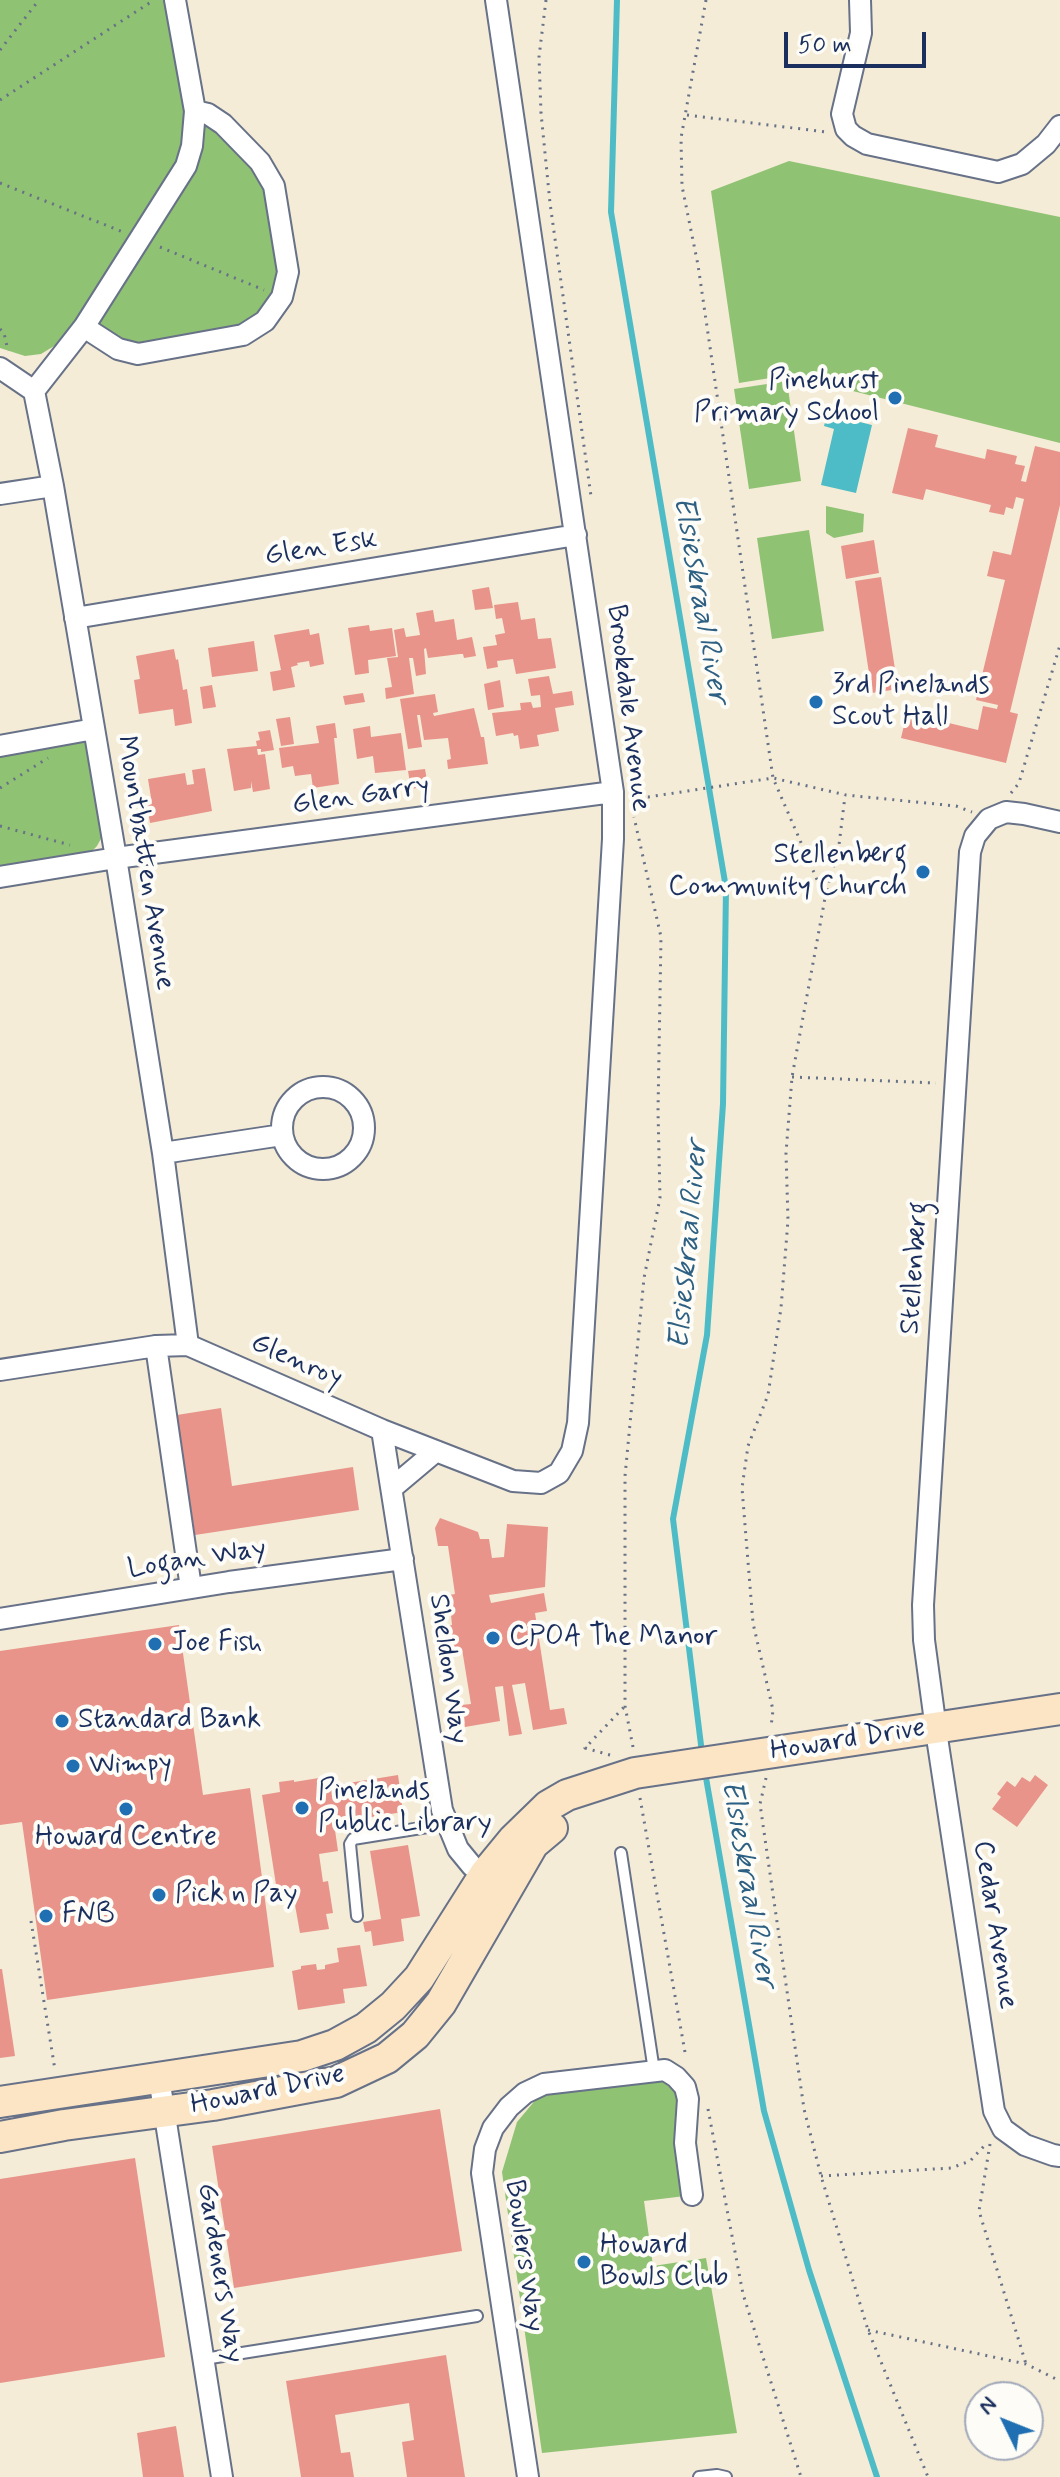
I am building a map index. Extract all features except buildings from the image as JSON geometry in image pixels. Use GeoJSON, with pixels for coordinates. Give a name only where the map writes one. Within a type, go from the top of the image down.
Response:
{"type":"FeatureCollection","features":[{"type":"Feature","properties":{"kind":"street"},"geometry":{"type":"LineString","coordinates":[[0,368],[34,391],[84,327],[186,166],[192,146],[195,111],[175,0]]}},
{"type":"Feature","properties":{"kind":"street","name":"Brookdale Avenue"},"geometry":{"type":"LineString","coordinates":[[496,0],[576,535],[621,793],[613,839],[578,1423],[572,1451],[559,1473]]}},
{"type":"Feature","properties":{"kind":"street"},"geometry":{"type":"LineString","coordinates":[[860,0],[861,33],[842,114],[846,129],[867,144],[998,172],[1022,164],[1046,144],[1060,126]]}},
{"type":"Feature","properties":{"kind":"street"},"geometry":{"type":"LineString","coordinates":[[84,327],[118,349],[138,354],[243,335],[265,321],[282,297],[288,272],[274,186],[260,162],[223,124],[208,114],[195,111]]}},
{"type":"Feature","properties":{"kind":"street","name":"Mountbatten Avenue"},"geometry":{"type":"LineString","coordinates":[[34,391],[116,858],[163,1153],[188,1345]]}},
{"type":"Feature","properties":{"kind":"street"},"geometry":{"type":"LineString","coordinates":[[0,494],[53,486]]}},
{"type":"Feature","properties":{"kind":"street","name":"Glen Esk"},"geometry":{"type":"LineString","coordinates":[[75,618],[576,535]]}},
{"type":"Feature","properties":{"kind":"street"},"geometry":{"type":"LineString","coordinates":[[0,746],[94,729]]}},
{"type":"Feature","properties":{"kind":"street","name":"Glen Garry"},"geometry":{"type":"LineString","coordinates":[[0,877],[116,858],[621,793]]}},
{"type":"Feature","properties":{"kind":"street"},"geometry":{"type":"LineString","coordinates":[[989,819],[1006,812],[1060,822]]}},
{"type":"Feature","properties":{"kind":"street","name":"Stellenberg"},"geometry":{"type":"LineString","coordinates":[[935,1727],[924,1640],[923,1605],[970,852],[975,836],[989,819]]}},
{"type":"Feature","properties":{"kind":"street"},"geometry":{"type":"LineString","coordinates":[[314,1087],[345,1092],[358,1105],[364,1121],[364,1134],[352,1158],[336,1167],[320,1170],[301,1164],[287,1150],[282,1135],[282,1119],[288,1105],[299,1094],[314,1087]]}},
{"type":"Feature","properties":{"kind":"street"},"geometry":{"type":"LineString","coordinates":[[163,1153],[282,1135]]}},
{"type":"Feature","properties":{"kind":"street","name":"Glenroy"},"geometry":{"type":"LineString","coordinates":[[0,1370],[156,1346],[188,1345],[382,1430],[513,1481],[541,1483],[559,1473]]}},
{"type":"Feature","properties":{"kind":"street"},"geometry":{"type":"LineString","coordinates":[[156,1346],[191,1588]]}},
{"type":"Feature","properties":{"kind":"street","name":"Sheldon Way"},"geometry":{"type":"LineString","coordinates":[[382,1430],[431,1753],[446,1824],[458,1849],[472,1866],[496,1882]]}},
{"type":"Feature","properties":{"kind":"street"},"geometry":{"type":"LineString","coordinates":[[392,1488],[436,1451]]}},
{"type":"Feature","properties":{"kind":"street","name":"Logan Way"},"geometry":{"type":"LineString","coordinates":[[0,1619],[229,1582],[403,1559]]}},
{"type":"Feature","properties":{"kind":"street","name":"Howard Drive"},"geometry":{"type":"LineString","coordinates":[[0,2137],[336,2082],[387,2058],[415,2035],[441,2003],[478,1943],[496,1882],[513,1840],[548,1806],[567,1795],[635,1773],[1060,1709]]}},
{"type":"Feature","properties":{"kind":"street","name":"Cedar Avenue"},"geometry":{"type":"LineString","coordinates":[[935,1727],[994,2111],[1003,2129],[1025,2145],[1060,2156]]}},
{"type":"Feature","properties":{"kind":"street","name":"Howard Drive"},"geometry":{"type":"LineString","coordinates":[[0,2102],[302,2056],[335,2045],[366,2028],[393,2006],[496,1882]]}},
{"type":"Feature","properties":{"kind":"street"},"geometry":{"type":"LineString","coordinates":[[654,2071],[665,2070],[685,2087],[688,2099],[685,2143],[692,2195]]}},
{"type":"Feature","properties":{"kind":"street","name":"Bowlers Way"},"geometry":{"type":"LineString","coordinates":[[528,2477],[482,2173],[485,2149],[493,2128],[509,2107],[525,2093],[544,2084],[654,2071]]}},
{"type":"Feature","properties":{"kind":"street","name":"Gardeners Way"},"geometry":{"type":"LineString","coordinates":[[159,2078],[222,2477]]}},
{"type":"Feature","properties":{"kind":"lane"},"geometry":{"type":"LineString","coordinates":[[357,1916],[350,1844],[353,1839],[446,1824]]}},
{"type":"Feature","properties":{"kind":"lane"},"geometry":{"type":"LineString","coordinates":[[621,1853],[654,2071]]}},
{"type":"Feature","properties":{"kind":"lane"},"geometry":{"type":"LineString","coordinates":[[204,2359],[477,2316]]}},
{"type":"Feature","properties":{"kind":"lane"},"geometry":{"type":"LineString","coordinates":[[699,2477],[726,2477]]}},
{"type":"Feature","properties":{"kind":"path"},"geometry":{"type":"LineString","coordinates":[[0,50],[39,0]]}},
{"type":"Feature","properties":{"kind":"path"},"geometry":{"type":"LineString","coordinates":[[0,100],[154,0]]}},
{"type":"Feature","properties":{"kind":"path"},"geometry":{"type":"LineString","coordinates":[[546,0],[539,57],[541,113],[550,203],[591,499]]}},
{"type":"Feature","properties":{"kind":"path"},"geometry":{"type":"LineString","coordinates":[[706,0],[681,138],[682,186],[698,265],[773,778],[825,898]]}},
{"type":"Feature","properties":{"kind":"path"},"geometry":{"type":"LineString","coordinates":[[686,114],[823,133],[846,129]]}},
{"type":"Feature","properties":{"kind":"path"},"geometry":{"type":"LineString","coordinates":[[621,793],[648,797],[773,778],[846,795],[956,806],[989,819],[1019,783],[1060,645]]}},
{"type":"Feature","properties":{"kind":"path"},"geometry":{"type":"LineString","coordinates":[[846,795],[839,845],[825,898],[792,1077],[786,1153],[788,1220],[781,1308],[768,1395],[748,1446],[742,1488],[753,1623],[773,1710],[758,1755],[768,1767],[760,1804],[804,2109],[868,2330],[928,2477]]}},
{"type":"Feature","properties":{"kind":"path"},"geometry":{"type":"LineString","coordinates":[[632,809],[661,937],[660,1198],[644,1278],[625,1476],[625,1706],[644,1772],[684,2055],[689,2066]]}},
{"type":"Feature","properties":{"kind":"path"},"geometry":{"type":"LineString","coordinates":[[0,826],[72,846]]}},
{"type":"Feature","properties":{"kind":"path"},"geometry":{"type":"LineString","coordinates":[[792,1077],[956,1084]]}},
{"type":"Feature","properties":{"kind":"path"},"geometry":{"type":"LineString","coordinates":[[585,1748],[625,1706]]}},
{"type":"Feature","properties":{"kind":"path"},"geometry":{"type":"LineString","coordinates":[[31,1921],[57,2078]]}},
{"type":"Feature","properties":{"kind":"path"},"geometry":{"type":"LineString","coordinates":[[706,2100],[743,2294],[801,2477]]}},
{"type":"Feature","properties":{"kind":"path"},"geometry":{"type":"LineString","coordinates":[[821,2176],[951,2168],[970,2161],[991,2139],[979,2211],[1026,2364]]}},
{"type":"Feature","properties":{"kind":"path"},"geometry":{"type":"LineString","coordinates":[[868,2330],[1026,2364],[1060,2381]]}},
{"type":"Feature","properties":{"kind":"green space"},"geometry":{"type":"Polygon","coordinates":[[[0,0],[168,0],[188,122],[178,162],[74,326],[59,343],[41,354],[25,356],[0,348],[0,0]]]}},
{"type":"Feature","properties":{"kind":"green space"},"geometry":{"type":"Polygon","coordinates":[[[212,125],[265,173],[279,279],[270,302],[244,328],[137,349],[116,343],[98,324],[99,314],[202,128],[212,125]]]}},
{"type":"Feature","properties":{"kind":"green space"},"geometry":{"type":"Polygon","coordinates":[[[789,161],[1060,217],[1060,443],[789,375],[739,383],[711,191],[789,161]]]}},
{"type":"Feature","properties":{"kind":"green space"},"geometry":{"type":"Polygon","coordinates":[[[787,381],[801,481],[749,489],[734,389],[787,381]]]}},
{"type":"Feature","properties":{"kind":"green space"},"geometry":{"type":"Polygon","coordinates":[[[826,506],[864,514],[863,532],[834,538],[826,533],[826,506]]]}},
{"type":"Feature","properties":{"kind":"green space"},"geometry":{"type":"Polygon","coordinates":[[[809,530],[824,631],[772,639],[757,538],[809,530]]]}},
{"type":"Feature","properties":{"kind":"green space"},"geometry":{"type":"Polygon","coordinates":[[[85,740],[92,747],[103,835],[97,846],[88,855],[0,869],[0,750],[85,740]]]}},
{"type":"Feature","properties":{"kind":"green space","name":"Howard Bowls Club"},"geometry":{"type":"Polygon","coordinates":[[[659,2076],[677,2095],[685,2196],[644,2201],[653,2266],[706,2258],[737,2433],[542,2453],[502,2172],[517,2122],[543,2091],[659,2076]]]}},
{"type":"Feature","properties":{"kind":"water"},"geometry":{"type":"Polygon","coordinates":[[[827,414],[872,425],[856,493],[821,485],[834,429],[824,426],[827,414]]]}},
{"type":"Feature","properties":{"kind":"waterway","name":"Elsieskraal River"},"geometry":{"type":"LineString","coordinates":[[617,0],[611,212],[726,888],[723,1104],[707,1335],[673,1519],[702,1753]]}},
{"type":"Feature","properties":{"kind":"waterway","name":"Elsieskraal River"},"geometry":{"type":"LineString","coordinates":[[705,1772],[764,2111],[809,2270],[877,2477]]}},
{"type":"Feature","properties":{"kind":"place","name":"Pinehurst Primary School"},"geometry":{"type":"Point","coordinates":[895,398]}},
{"type":"Feature","properties":{"kind":"place","name":"3rd Pinelands Scout Hall"},"geometry":{"type":"Point","coordinates":[816,702]}},
{"type":"Feature","properties":{"kind":"place","name":"Stellenberg Community Church"},"geometry":{"type":"Point","coordinates":[923,872]}},
{"type":"Feature","properties":{"kind":"place","name":"CPOA The Manor"},"geometry":{"type":"Point","coordinates":[493,1638]}},
{"type":"Feature","properties":{"kind":"place","name":"Joe Fish"},"geometry":{"type":"Point","coordinates":[155,1644]}},
{"type":"Feature","properties":{"kind":"place","name":"Standard Bank"},"geometry":{"type":"Point","coordinates":[62,1721]}},
{"type":"Feature","properties":{"kind":"place","name":"Wimpy"},"geometry":{"type":"Point","coordinates":[73,1766]}},
{"type":"Feature","properties":{"kind":"place","name":"Pinelands Public Library"},"geometry":{"type":"Point","coordinates":[302,1808]}},
{"type":"Feature","properties":{"kind":"place","name":"Howard Centre"},"geometry":{"type":"Point","coordinates":[126,1809]}},
{"type":"Feature","properties":{"kind":"place","name":"Pick n Pay"},"geometry":{"type":"Point","coordinates":[159,1895]}},
{"type":"Feature","properties":{"kind":"place","name":"FNB"},"geometry":{"type":"Point","coordinates":[46,1916]}},
{"type":"Feature","properties":{"kind":"place","name":"Howard Bowls Club"},"geometry":{"type":"Point","coordinates":[584,2262]}}]}
